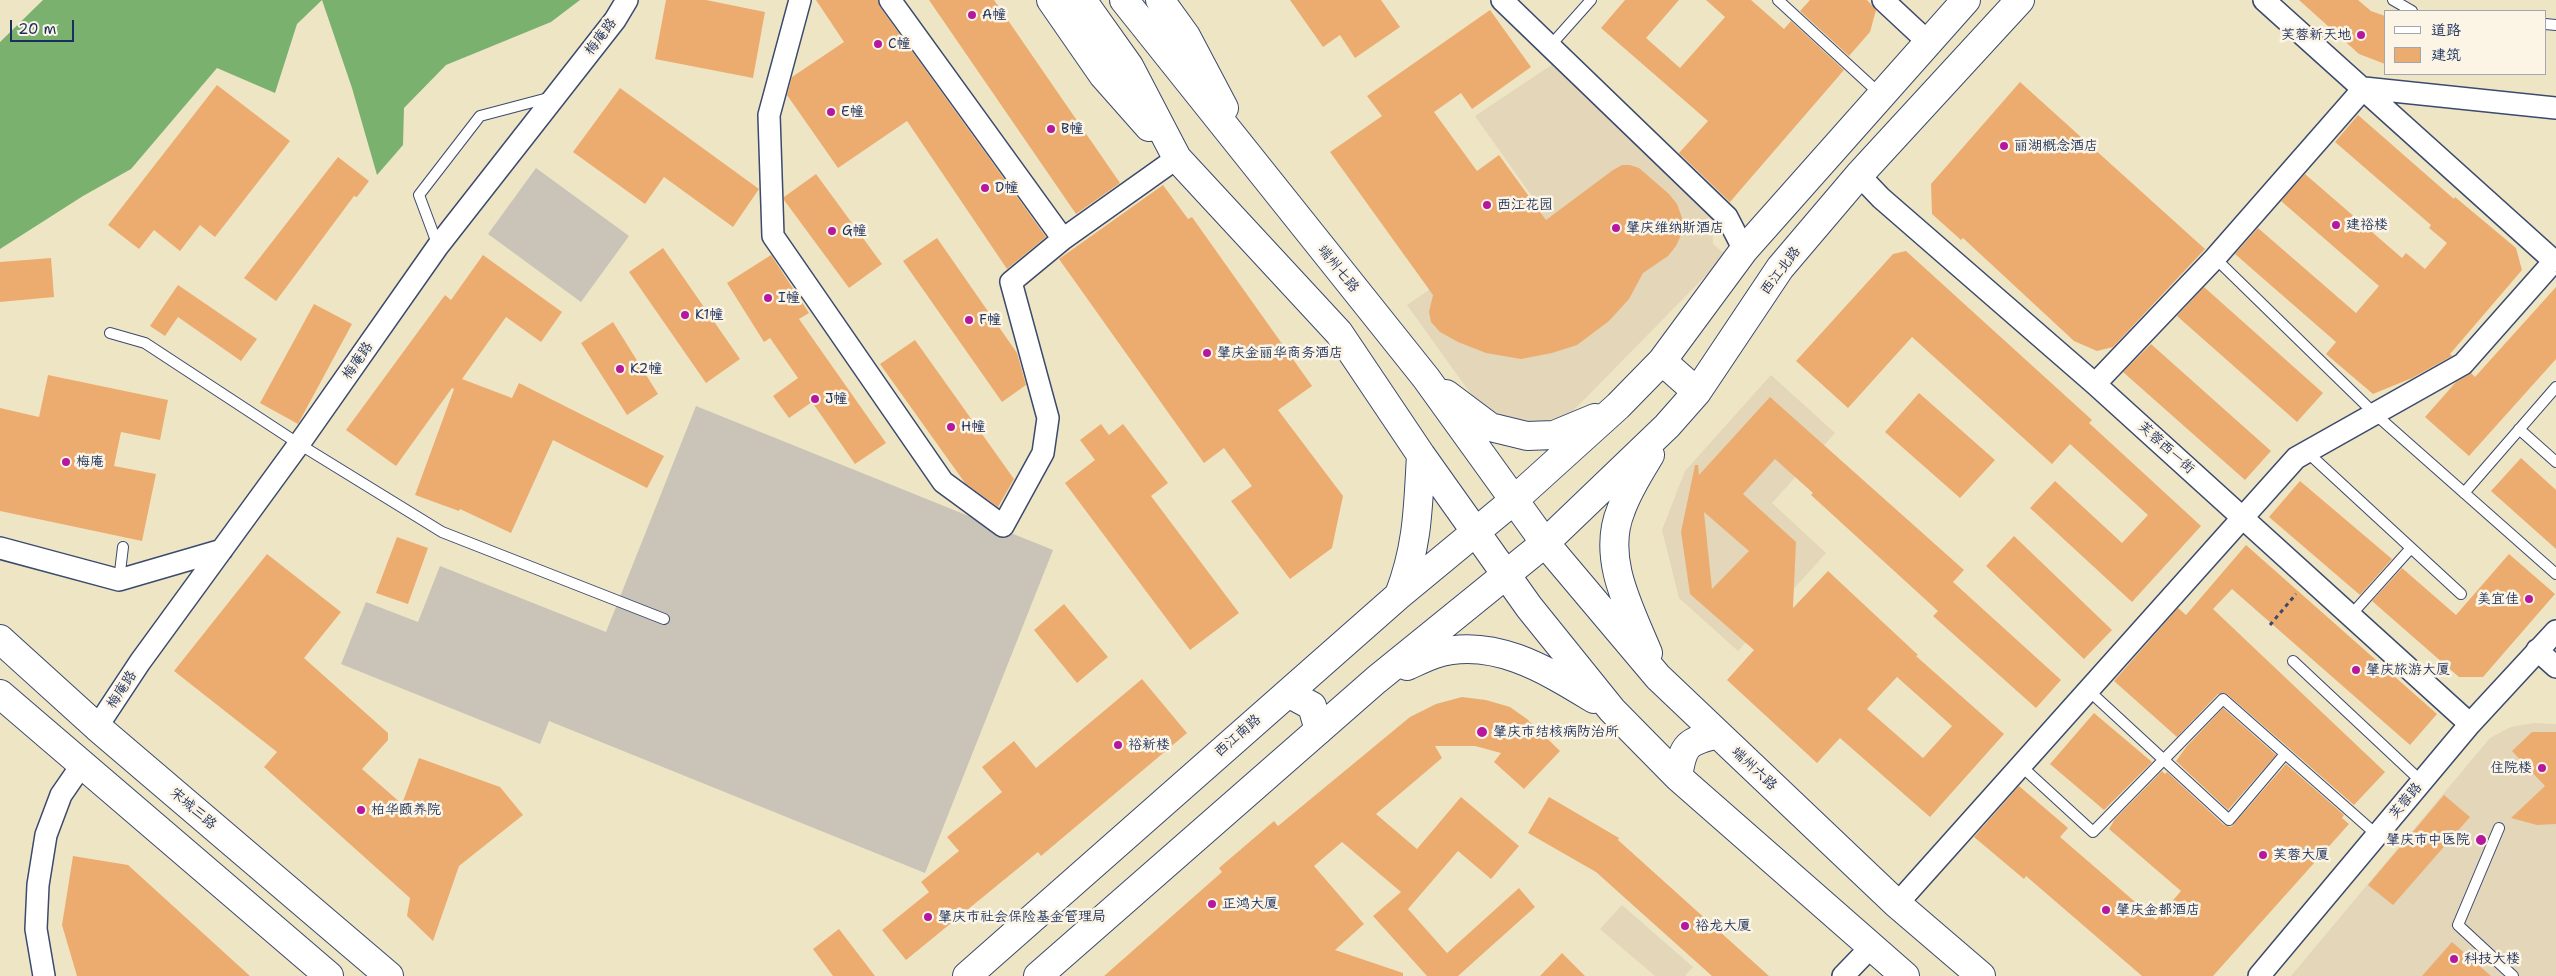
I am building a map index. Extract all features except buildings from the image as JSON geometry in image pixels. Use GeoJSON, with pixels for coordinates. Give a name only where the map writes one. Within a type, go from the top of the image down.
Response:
{"type":"FeatureCollection","features":[{"type":"Feature","properties":{"kind":"main road"},"geometry":{"type":"LineString","coordinates":[[1051,0],[1103,74],[1177,158],[1340,333],[1421,455],[1477,531],[1529,607],[1612,710],[1678,777],[1870,948],[1905,976]]}},
{"type":"Feature","properties":{"kind":"main road"},"geometry":{"type":"LineString","coordinates":[[1082,0],[1129,66],[1177,158]]}},
{"type":"Feature","properties":{"kind":"main road","name":"端州七路"},"geometry":{"type":"LineString","coordinates":[[1124,0],[1426,378],[1545,543]]}},
{"type":"Feature","properties":{"kind":"main road"},"geometry":{"type":"LineString","coordinates":[[1160,0],[1186,36],[1253,162]]}},
{"type":"Feature","properties":{"kind":"main road"},"geometry":{"type":"LineString","coordinates":[[1513,501],[1618,406],[1662,361],[1744,250],[1966,0]]}},
{"type":"Feature","properties":{"kind":"main road","name":"西江北路"},"geometry":{"type":"LineString","coordinates":[[1545,543],[1667,426],[1696,392],[1780,268],[1859,174],[2020,0]]}},
{"type":"Feature","properties":{"kind":"main road"},"geometry":{"type":"LineString","coordinates":[[1662,361],[1696,392]]}},
{"type":"Feature","properties":{"kind":"main road"},"geometry":{"type":"LineString","coordinates":[[1426,378],[1490,427],[1527,436],[1554,435],[1581,425],[1618,406]]}},
{"type":"Feature","properties":{"kind":"main road"},"geometry":{"type":"LineString","coordinates":[[1658,677],[1615,568],[1614,546],[1620,512],[1667,426]]}},
{"type":"Feature","properties":{"kind":"main road"},"geometry":{"type":"LineString","coordinates":[[1398,596],[1409,568],[1417,535],[1421,455]]}},
{"type":"Feature","properties":{"kind":"main road","name":"西江南路"},"geometry":{"type":"LineString","coordinates":[[966,976],[1398,596],[1513,501]]}},
{"type":"Feature","properties":{"kind":"main road"},"geometry":{"type":"LineString","coordinates":[[1038,976],[1376,680],[1545,543]]}},
{"type":"Feature","properties":{"kind":"main road","name":"端州六路"},"geometry":{"type":"LineString","coordinates":[[1545,543],[1658,677],[1897,904],[1982,976]]}},
{"type":"Feature","properties":{"kind":"main road","name":"宋城三路"},"geometry":{"type":"LineString","coordinates":[[0,639],[97,727],[389,976]]}},
{"type":"Feature","properties":{"kind":"main road"},"geometry":{"type":"LineString","coordinates":[[1376,680],[1436,654],[1460,650],[1482,651],[1518,658],[1543,668],[1612,710]]}},
{"type":"Feature","properties":{"kind":"main road"},"geometry":{"type":"LineString","coordinates":[[1288,693],[1312,706],[1319,730]]}},
{"type":"Feature","properties":{"kind":"main road"},"geometry":{"type":"LineString","coordinates":[[0,694],[81,766],[329,976]]}},
{"type":"Feature","properties":{"kind":"main road"},"geometry":{"type":"LineString","coordinates":[[1678,777],[1681,756],[1693,740],[1718,734]]}},
{"type":"Feature","properties":{"kind":"street","name":"梅庵路"},"geometry":{"type":"LineString","coordinates":[[97,727],[140,662],[299,444],[438,246],[615,20],[627,0]]}},
{"type":"Feature","properties":{"kind":"street"},"geometry":{"type":"LineString","coordinates":[[800,0],[769,114],[773,236],[943,482],[1002,526],[1043,453],[1048,418],[1011,282],[1063,239],[1177,158]]}},
{"type":"Feature","properties":{"kind":"street"},"geometry":{"type":"LineString","coordinates":[[890,0],[1063,239]]}},
{"type":"Feature","properties":{"kind":"street"},"geometry":{"type":"LineString","coordinates":[[1502,0],[1727,217],[1744,250]]}},
{"type":"Feature","properties":{"kind":"street"},"geometry":{"type":"LineString","coordinates":[[1883,0],[1928,42]]}},
{"type":"Feature","properties":{"kind":"street"},"geometry":{"type":"LineString","coordinates":[[1897,904],[2241,517],[2296,458],[2462,364],[2555,261],[2264,0]]}},
{"type":"Feature","properties":{"kind":"street"},"geometry":{"type":"LineString","coordinates":[[2364,88],[2556,108]]}},
{"type":"Feature","properties":{"kind":"street"},"geometry":{"type":"LineString","coordinates":[[2095,384],[2215,258],[2364,88]]}},
{"type":"Feature","properties":{"kind":"street","name":"芙蓉西一街"},"geometry":{"type":"LineString","coordinates":[[1859,174],[1881,198],[2095,384],[2470,724]]}},
{"type":"Feature","properties":{"kind":"street"},"geometry":{"type":"LineString","coordinates":[[0,548],[119,580],[222,550]]}},
{"type":"Feature","properties":{"kind":"street","name":"芙蓉路"},"geometry":{"type":"LineString","coordinates":[[2259,976],[2470,724],[2556,631]]}},
{"type":"Feature","properties":{"kind":"street"},"geometry":{"type":"LineString","coordinates":[[2537,650],[2556,667]]}},
{"type":"Feature","properties":{"kind":"street"},"geometry":{"type":"LineString","coordinates":[[44,976],[36,929],[38,885],[46,836],[61,796],[81,766]]}},
{"type":"Feature","properties":{"kind":"street"},"geometry":{"type":"LineString","coordinates":[[1842,976],[1870,948]]}},
{"type":"Feature","properties":{"kind":"lane"},"geometry":{"type":"LineString","coordinates":[[1550,46],[1591,0]]}},
{"type":"Feature","properties":{"kind":"lane"},"geometry":{"type":"LineString","coordinates":[[1778,0],[1881,95]]}},
{"type":"Feature","properties":{"kind":"lane"},"geometry":{"type":"LineString","coordinates":[[2393,0],[2410,10]]}},
{"type":"Feature","properties":{"kind":"lane"},"geometry":{"type":"LineString","coordinates":[[438,246],[419,195],[480,116],[555,96]]}},
{"type":"Feature","properties":{"kind":"lane"},"geometry":{"type":"LineString","coordinates":[[2215,258],[2375,414],[2556,574]]}},
{"type":"Feature","properties":{"kind":"lane"},"geometry":{"type":"LineString","coordinates":[[110,333],[145,343],[299,444],[442,532],[664,619]]}},
{"type":"Feature","properties":{"kind":"lane"},"geometry":{"type":"LineString","coordinates":[[2464,493],[2556,387]]}},
{"type":"Feature","properties":{"kind":"lane"},"geometry":{"type":"LineString","coordinates":[[2520,429],[2556,462]]}},
{"type":"Feature","properties":{"kind":"lane"},"geometry":{"type":"LineString","coordinates":[[2307,452],[2461,594]]}},
{"type":"Feature","properties":{"kind":"lane"},"geometry":{"type":"LineString","coordinates":[[119,580],[123,547]]}},
{"type":"Feature","properties":{"kind":"lane"},"geometry":{"type":"LineString","coordinates":[[2350,616],[2411,548]]}},
{"type":"Feature","properties":{"kind":"lane"},"geometry":{"type":"LineString","coordinates":[[2293,661],[2422,782]]}},
{"type":"Feature","properties":{"kind":"lane"},"geometry":{"type":"LineString","coordinates":[[2087,690],[2229,820],[2285,754]]}},
{"type":"Feature","properties":{"kind":"lane"},"geometry":{"type":"LineString","coordinates":[[2020,765],[2093,832],[2223,699],[2377,835]]}},
{"type":"Feature","properties":{"kind":"lane"},"geometry":{"type":"LineString","coordinates":[[2499,828],[2458,925],[2513,976]]}},
{"type":"Feature","properties":{"kind":"path"},"geometry":{"type":"LineString","coordinates":[[2270,625],[2310,578]]}},
{"type":"Feature","properties":{"kind":"shaded area","name":"肇庆维纳斯酒店"},"geometry":{"type":"Polygon","coordinates":[[[1556,62],[1712,211],[1713,244],[1726,255],[1571,413],[1543,422],[1516,420],[1481,408],[1407,305],[1543,212],[1475,116],[1556,62]]]}},
{"type":"Feature","properties":{"kind":"shaded area"},"geometry":{"type":"Polygon","coordinates":[[[536,168],[629,236],[581,302],[488,234],[536,168]]]}},
{"type":"Feature","properties":{"kind":"shaded area"},"geometry":{"type":"Polygon","coordinates":[[[1771,375],[1835,433],[1772,503],[1826,553],[1738,651],[1679,598],[1662,530],[1685,471],[1771,375]]]}},
{"type":"Feature","properties":{"kind":"shaded area"},"geometry":{"type":"Polygon","coordinates":[[[696,406],[1053,550],[925,873],[549,721],[540,744],[341,664],[366,602],[418,622],[440,566],[606,632],[696,406]]]}},
{"type":"Feature","properties":{"kind":"shaded area","name":"肇庆市中医院"},"geometry":{"type":"Polygon","coordinates":[[[2534,723],[2556,724],[2556,976],[2291,976],[2490,738],[2511,727],[2534,723]]]}},
{"type":"Feature","properties":{"kind":"shaded area"},"geometry":{"type":"Polygon","coordinates":[[[1622,905],[1693,967],[1685,976],[1655,976],[1600,929],[1622,905]]]}},
{"type":"Feature","properties":{"kind":"green space"},"geometry":{"type":"Polygon","coordinates":[[[43,0],[322,0],[297,24],[275,93],[217,68],[131,169],[83,196],[0,249],[0,42],[43,0]]]}},
{"type":"Feature","properties":{"kind":"green space"},"geometry":{"type":"Polygon","coordinates":[[[322,0],[580,0],[551,22],[446,65],[404,108],[403,145],[377,175],[352,88],[322,0]]]}},
{"type":"Feature","properties":{"kind":"place","name":"A幢"},"geometry":{"type":"Point","coordinates":[972,15]}},
{"type":"Feature","properties":{"kind":"place","name":"芙蓉新天地"},"geometry":{"type":"Point","coordinates":[2361,35]}},
{"type":"Feature","properties":{"kind":"place","name":"C幢"},"geometry":{"type":"Point","coordinates":[878,44]}},
{"type":"Feature","properties":{"kind":"place","name":"E幢"},"geometry":{"type":"Point","coordinates":[831,112]}},
{"type":"Feature","properties":{"kind":"place","name":"B幢"},"geometry":{"type":"Point","coordinates":[1051,129]}},
{"type":"Feature","properties":{"kind":"place","name":"丽湖概念酒店"},"geometry":{"type":"Point","coordinates":[2004,146]}},
{"type":"Feature","properties":{"kind":"place","name":"D幢"},"geometry":{"type":"Point","coordinates":[985,188]}},
{"type":"Feature","properties":{"kind":"place","name":"西江花园"},"geometry":{"type":"Point","coordinates":[1487,205]}},
{"type":"Feature","properties":{"kind":"place","name":"建裕楼"},"geometry":{"type":"Point","coordinates":[2336,225]}},
{"type":"Feature","properties":{"kind":"place","name":"肇庆维纳斯酒店"},"geometry":{"type":"Point","coordinates":[1616,228]}},
{"type":"Feature","properties":{"kind":"place","name":"G幢"},"geometry":{"type":"Point","coordinates":[832,231]}},
{"type":"Feature","properties":{"kind":"place","name":"I幢"},"geometry":{"type":"Point","coordinates":[768,298]}},
{"type":"Feature","properties":{"kind":"place","name":"K1幢"},"geometry":{"type":"Point","coordinates":[685,315]}},
{"type":"Feature","properties":{"kind":"place","name":"F幢"},"geometry":{"type":"Point","coordinates":[969,320]}},
{"type":"Feature","properties":{"kind":"place","name":"肇庆金丽华商务酒店"},"geometry":{"type":"Point","coordinates":[1207,353]}},
{"type":"Feature","properties":{"kind":"place","name":"K2幢"},"geometry":{"type":"Point","coordinates":[620,369]}},
{"type":"Feature","properties":{"kind":"place","name":"J幢"},"geometry":{"type":"Point","coordinates":[815,399]}},
{"type":"Feature","properties":{"kind":"place","name":"H幢"},"geometry":{"type":"Point","coordinates":[951,427]}},
{"type":"Feature","properties":{"kind":"place","name":"梅庵"},"geometry":{"type":"Point","coordinates":[66,462]}},
{"type":"Feature","properties":{"kind":"place","name":"美宜佳"},"geometry":{"type":"Point","coordinates":[2529,599]}},
{"type":"Feature","properties":{"kind":"place","name":"肇庆旅游大厦"},"geometry":{"type":"Point","coordinates":[2356,670]}},
{"type":"Feature","properties":{"kind":"place","name":"肇庆市结核病防治所"},"geometry":{"type":"Point","coordinates":[1482,732]}},
{"type":"Feature","properties":{"kind":"place","name":"裕新楼"},"geometry":{"type":"Point","coordinates":[1118,745]}},
{"type":"Feature","properties":{"kind":"place","name":"住院楼"},"geometry":{"type":"Point","coordinates":[2542,768]}},
{"type":"Feature","properties":{"kind":"place","name":"柏华颐养院"},"geometry":{"type":"Point","coordinates":[361,810]}},
{"type":"Feature","properties":{"kind":"place","name":"肇庆市中医院"},"geometry":{"type":"Point","coordinates":[2481,840]}},
{"type":"Feature","properties":{"kind":"place","name":"芙蓉大厦"},"geometry":{"type":"Point","coordinates":[2263,855]}},
{"type":"Feature","properties":{"kind":"place","name":"正鸿大厦"},"geometry":{"type":"Point","coordinates":[1212,904]}},
{"type":"Feature","properties":{"kind":"place","name":"肇庆金都酒店"},"geometry":{"type":"Point","coordinates":[2106,910]}},
{"type":"Feature","properties":{"kind":"place","name":"肇庆市社会保险基金管理局"},"geometry":{"type":"Point","coordinates":[928,917]}},
{"type":"Feature","properties":{"kind":"place","name":"裕龙大厦"},"geometry":{"type":"Point","coordinates":[1685,926]}},
{"type":"Feature","properties":{"kind":"place","name":"科技大楼"},"geometry":{"type":"Point","coordinates":[2454,959]}}]}
